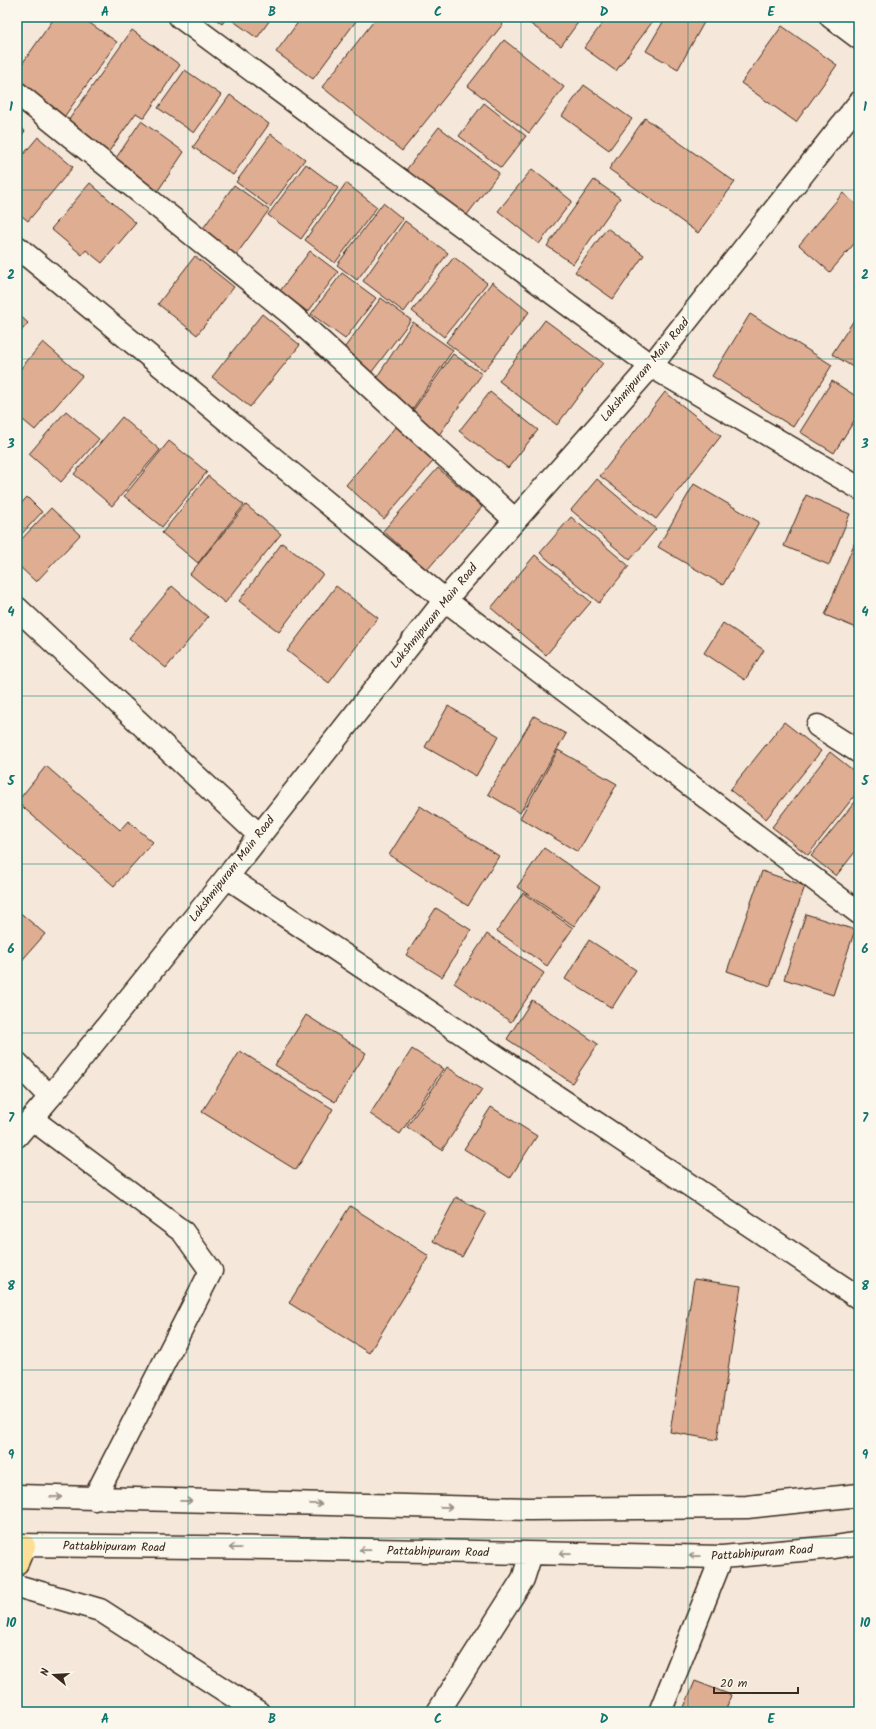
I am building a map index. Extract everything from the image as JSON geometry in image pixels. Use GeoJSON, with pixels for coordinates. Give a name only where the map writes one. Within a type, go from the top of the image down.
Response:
{"type":"FeatureCollection","features":[{"type":"Feature","properties":{"kind":"street"},"geometry":{"type":"LineString","coordinates":[[180,17],[651,366],[859,488]]}},
{"type":"Feature","properties":{"kind":"street"},"geometry":{"type":"LineString","coordinates":[[832,17],[859,38]]}},
{"type":"Feature","properties":{"kind":"street"},"geometry":{"type":"LineString","coordinates":[[17,93],[292,315],[515,520]]}},
{"type":"Feature","properties":{"kind":"street","name":"Lakshmipuram Main Road"},"geometry":{"type":"LineString","coordinates":[[17,1136],[227,877],[445,600],[651,366],[859,103]]}},
{"type":"Feature","properties":{"kind":"street"},"geometry":{"type":"LineString","coordinates":[[17,247],[445,600],[859,913]]}},
{"type":"Feature","properties":{"kind":"street"},"geometry":{"type":"LineString","coordinates":[[17,608],[259,835]]}},
{"type":"Feature","properties":{"kind":"street"},"geometry":{"type":"LineString","coordinates":[[818,726],[859,752]]}},
{"type":"Feature","properties":{"kind":"street"},"geometry":{"type":"LineString","coordinates":[[227,877],[859,1298]]}},
{"type":"Feature","properties":{"kind":"street"},"geometry":{"type":"LineString","coordinates":[[17,1063],[50,1097]]}},
{"type":"Feature","properties":{"kind":"street"},"geometry":{"type":"LineString","coordinates":[[32,1119],[183,1232],[211,1272],[94,1499]]}},
{"type":"Feature","properties":{"kind":"street"},"geometry":{"type":"LineString","coordinates":[[17,1496],[528,1509],[747,1507],[859,1495]]}},
{"type":"Feature","properties":{"kind":"street","name":"Pattabhipuram Road"},"geometry":{"type":"LineString","coordinates":[[19,1551],[280,1548],[722,1557],[835,1547],[859,1543]]}},
{"type":"Feature","properties":{"kind":"street"},"geometry":{"type":"LineString","coordinates":[[438,1712],[523,1579],[531,1554]]}},
{"type":"Feature","properties":{"kind":"street"},"geometry":{"type":"LineString","coordinates":[[660,1712],[722,1557]]}},
{"type":"Feature","properties":{"kind":"street"},"geometry":{"type":"LineString","coordinates":[[17,1586],[100,1610],[258,1712]]}},
{"type":"Feature","properties":{"kind":"building"},"geometry":{"type":"Polygon","coordinates":[[[55,17],[81,17],[117,42],[52,134],[17,109],[17,71],[55,17]]]}},
{"type":"Feature","properties":{"kind":"building"},"geometry":{"type":"Polygon","coordinates":[[[213,17],[227,17],[222,24],[213,17]]]}},
{"type":"Feature","properties":{"kind":"building"},"geometry":{"type":"Polygon","coordinates":[[[272,17],[257,38],[229,18],[272,17]]]}},
{"type":"Feature","properties":{"kind":"building"},"geometry":{"type":"Polygon","coordinates":[[[302,17],[359,17],[313,79],[276,52],[302,17]]]}},
{"type":"Feature","properties":{"kind":"building"},"geometry":{"type":"Polygon","coordinates":[[[377,17],[495,17],[503,24],[402,151],[322,87],[377,17]]]}},
{"type":"Feature","properties":{"kind":"building"},"geometry":{"type":"Polygon","coordinates":[[[521,17],[582,17],[561,46],[521,17]]]}},
{"type":"Feature","properties":{"kind":"building"},"geometry":{"type":"Polygon","coordinates":[[[607,17],[648,17],[653,21],[616,71],[584,48],[607,17]]]}},
{"type":"Feature","properties":{"kind":"building"},"geometry":{"type":"Polygon","coordinates":[[[666,17],[707,17],[678,69],[646,51],[666,17]]]}},
{"type":"Feature","properties":{"kind":"building"},"geometry":{"type":"Polygon","coordinates":[[[782,26],[837,65],[796,122],[741,83],[782,26]]]}},
{"type":"Feature","properties":{"kind":"building"},"geometry":{"type":"Polygon","coordinates":[[[132,30],[180,65],[144,118],[136,113],[105,157],[63,128],[132,30]]]}},
{"type":"Feature","properties":{"kind":"building"},"geometry":{"type":"Polygon","coordinates":[[[504,40],[564,87],[529,133],[468,86],[504,40]]]}},
{"type":"Feature","properties":{"kind":"building"},"geometry":{"type":"Polygon","coordinates":[[[185,70],[221,95],[194,133],[158,108],[185,70]]]}},
{"type":"Feature","properties":{"kind":"building"},"geometry":{"type":"Polygon","coordinates":[[[584,85],[632,119],[609,150],[562,116],[584,85]]]}},
{"type":"Feature","properties":{"kind":"building"},"geometry":{"type":"Polygon","coordinates":[[[230,95],[269,124],[233,175],[193,147],[230,95]]]}},
{"type":"Feature","properties":{"kind":"building"},"geometry":{"type":"Polygon","coordinates":[[[484,103],[526,136],[501,168],[459,136],[484,103]]]}},
{"type":"Feature","properties":{"kind":"building"},"geometry":{"type":"Polygon","coordinates":[[[645,118],[735,182],[698,233],[609,169],[645,118]]]}},
{"type":"Feature","properties":{"kind":"building"},"geometry":{"type":"Polygon","coordinates":[[[141,121],[184,152],[155,195],[112,164],[141,121]]]}},
{"type":"Feature","properties":{"kind":"building"},"geometry":{"type":"Polygon","coordinates":[[[17,124],[25,131],[17,141],[17,124]]]}},
{"type":"Feature","properties":{"kind":"building"},"geometry":{"type":"Polygon","coordinates":[[[439,127],[499,173],[463,220],[403,174],[439,127]]]}},
{"type":"Feature","properties":{"kind":"building"},"geometry":{"type":"Polygon","coordinates":[[[271,134],[305,159],[270,207],[236,182],[271,134]]]}},
{"type":"Feature","properties":{"kind":"building"},"geometry":{"type":"Polygon","coordinates":[[[38,137],[73,167],[28,221],[17,212],[17,162],[38,137]]]}},
{"type":"Feature","properties":{"kind":"building"},"geometry":{"type":"Polygon","coordinates":[[[306,164],[338,188],[301,239],[268,215],[306,164]]]}},
{"type":"Feature","properties":{"kind":"building"},"geometry":{"type":"Polygon","coordinates":[[[532,169],[572,201],[539,244],[498,211],[532,169]]]}},
{"type":"Feature","properties":{"kind":"building"},"geometry":{"type":"Polygon","coordinates":[[[594,180],[620,198],[573,264],[547,246],[594,180]]]}},
{"type":"Feature","properties":{"kind":"building"},"geometry":{"type":"Polygon","coordinates":[[[90,183],[136,223],[102,263],[86,250],[82,255],[51,229],[90,183]]]}},
{"type":"Feature","properties":{"kind":"building"},"geometry":{"type":"Polygon","coordinates":[[[346,183],[377,207],[335,263],[305,240],[346,183]]]}},
{"type":"Feature","properties":{"kind":"building"},"geometry":{"type":"Polygon","coordinates":[[[234,185],[269,210],[233,259],[199,234],[234,185]]]}},
{"type":"Feature","properties":{"kind":"building"},"geometry":{"type":"Polygon","coordinates":[[[843,193],[859,207],[859,238],[830,272],[799,245],[843,193]]]}},
{"type":"Feature","properties":{"kind":"building"},"geometry":{"type":"Polygon","coordinates":[[[383,203],[403,219],[357,280],[337,265],[383,203]]]}},
{"type":"Feature","properties":{"kind":"building"},"geometry":{"type":"Polygon","coordinates":[[[405,221],[448,253],[404,312],[363,281],[405,221]]]}},
{"type":"Feature","properties":{"kind":"building"},"geometry":{"type":"Polygon","coordinates":[[[607,228],[644,255],[613,299],[575,272],[607,228]]]}},
{"type":"Feature","properties":{"kind":"building"},"geometry":{"type":"Polygon","coordinates":[[[310,251],[338,272],[308,312],[280,291],[310,251]]]}},
{"type":"Feature","properties":{"kind":"building"},"geometry":{"type":"Polygon","coordinates":[[[195,256],[234,287],[197,335],[158,304],[195,256]]]}},
{"type":"Feature","properties":{"kind":"building"},"geometry":{"type":"Polygon","coordinates":[[[454,257],[487,283],[444,337],[412,311],[454,257]]]}},
{"type":"Feature","properties":{"kind":"building"},"geometry":{"type":"Polygon","coordinates":[[[342,273],[376,298],[345,339],[311,314],[342,273]]]}},
{"type":"Feature","properties":{"kind":"building"},"geometry":{"type":"Polygon","coordinates":[[[492,282],[529,312],[484,371],[446,342],[492,282]]]}},
{"type":"Feature","properties":{"kind":"building"},"geometry":{"type":"Polygon","coordinates":[[[381,298],[411,320],[371,373],[342,351],[381,298]]]}},
{"type":"Feature","properties":{"kind":"building"},"geometry":{"type":"Polygon","coordinates":[[[17,313],[28,323],[17,336],[17,313]]]}},
{"type":"Feature","properties":{"kind":"building"},"geometry":{"type":"Polygon","coordinates":[[[262,314],[300,345],[250,407],[212,377],[262,314]]]}},
{"type":"Feature","properties":{"kind":"building"},"geometry":{"type":"Polygon","coordinates":[[[750,314],[832,365],[793,427],[712,376],[750,314]]]}},
{"type":"Feature","properties":{"kind":"building"},"geometry":{"type":"Polygon","coordinates":[[[545,320],[603,363],[557,425],[499,381],[545,320]]]}},
{"type":"Feature","properties":{"kind":"building"},"geometry":{"type":"Polygon","coordinates":[[[854,320],[859,323],[859,371],[832,354],[854,320]]]}},
{"type":"Feature","properties":{"kind":"building"},"geometry":{"type":"Polygon","coordinates":[[[413,322],[453,350],[407,417],[373,383],[413,322]]]}},
{"type":"Feature","properties":{"kind":"building"},"geometry":{"type":"Polygon","coordinates":[[[43,342],[82,376],[35,430],[17,415],[17,373],[43,342]]]}},
{"type":"Feature","properties":{"kind":"building"},"geometry":{"type":"Polygon","coordinates":[[[453,354],[482,374],[436,439],[407,419],[453,354]]]}},
{"type":"Feature","properties":{"kind":"building"},"geometry":{"type":"Polygon","coordinates":[[[832,381],[859,398],[859,413],[834,453],[800,432],[832,381]]]}},
{"type":"Feature","properties":{"kind":"building"},"geometry":{"type":"Polygon","coordinates":[[[490,392],[538,430],[508,468],[459,431],[490,392]]]}},
{"type":"Feature","properties":{"kind":"building"},"geometry":{"type":"Polygon","coordinates":[[[665,392],[721,436],[656,519],[600,476],[665,392]]]}},
{"type":"Feature","properties":{"kind":"building"},"geometry":{"type":"Polygon","coordinates":[[[66,411],[99,439],[61,482],[29,454],[66,411]]]}},
{"type":"Feature","properties":{"kind":"building"},"geometry":{"type":"Polygon","coordinates":[[[122,417],[160,450],[112,506],[74,474],[122,417]]]}},
{"type":"Feature","properties":{"kind":"building"},"geometry":{"type":"Polygon","coordinates":[[[397,425],[436,458],[384,519],[346,485],[397,425]]]}},
{"type":"Feature","properties":{"kind":"building"},"geometry":{"type":"Polygon","coordinates":[[[169,441],[207,472],[162,527],[124,496],[169,441]]]}},
{"type":"Feature","properties":{"kind":"building"},"geometry":{"type":"Polygon","coordinates":[[[438,468],[482,507],[427,570],[383,531],[438,468]]]}},
{"type":"Feature","properties":{"kind":"building"},"geometry":{"type":"Polygon","coordinates":[[[208,476],[244,505],[198,563],[162,533],[208,476]]]}},
{"type":"Feature","properties":{"kind":"building"},"geometry":{"type":"Polygon","coordinates":[[[597,479],[656,529],[630,560],[571,510],[597,479]]]}},
{"type":"Feature","properties":{"kind":"building"},"geometry":{"type":"Polygon","coordinates":[[[694,484],[759,522],[723,585],[658,547],[694,484]]]}},
{"type":"Feature","properties":{"kind":"building"},"geometry":{"type":"Polygon","coordinates":[[[806,495],[850,514],[829,565],[784,546],[806,495]]]}},
{"type":"Feature","properties":{"kind":"building"},"geometry":{"type":"Polygon","coordinates":[[[27,497],[42,512],[17,539],[17,508],[27,497]]]}},
{"type":"Feature","properties":{"kind":"building"},"geometry":{"type":"Polygon","coordinates":[[[246,505],[281,534],[225,603],[190,574],[246,505]]]}},
{"type":"Feature","properties":{"kind":"building"},"geometry":{"type":"Polygon","coordinates":[[[51,508],[80,535],[36,582],[17,564],[17,544],[51,508]]]}},
{"type":"Feature","properties":{"kind":"building"},"geometry":{"type":"Polygon","coordinates":[[[571,517],[629,566],[599,603],[540,553],[571,517]]]}},
{"type":"Feature","properties":{"kind":"building"},"geometry":{"type":"Polygon","coordinates":[[[859,532],[859,629],[825,615],[859,532]]]}},
{"type":"Feature","properties":{"kind":"building"},"geometry":{"type":"Polygon","coordinates":[[[282,543],[323,574],[279,632],[239,601],[282,543]]]}},
{"type":"Feature","properties":{"kind":"building"},"geometry":{"type":"Polygon","coordinates":[[[535,555],[591,602],[546,655],[491,608],[535,555]]]}},
{"type":"Feature","properties":{"kind":"building"},"geometry":{"type":"Polygon","coordinates":[[[172,586],[208,617],[166,668],[129,638],[172,586]]]}},
{"type":"Feature","properties":{"kind":"building"},"geometry":{"type":"Polygon","coordinates":[[[336,586],[378,618],[329,683],[287,651],[336,586]]]}},
{"type":"Feature","properties":{"kind":"building"},"geometry":{"type":"Polygon","coordinates":[[[723,623],[764,650],[745,680],[704,653],[723,623]]]}},
{"type":"Feature","properties":{"kind":"building"},"geometry":{"type":"Polygon","coordinates":[[[448,706],[499,736],[476,776],[425,747],[448,706]]]}},
{"type":"Feature","properties":{"kind":"building"},"geometry":{"type":"Polygon","coordinates":[[[534,716],[566,734],[520,813],[488,794],[534,716]]]}},
{"type":"Feature","properties":{"kind":"building"},"geometry":{"type":"Polygon","coordinates":[[[784,722],[821,751],[766,819],[730,790],[784,722]]]}},
{"type":"Feature","properties":{"kind":"building"},"geometry":{"type":"Polygon","coordinates":[[[558,750],[617,784],[578,852],[520,818],[558,750]]]}},
{"type":"Feature","properties":{"kind":"building"},"geometry":{"type":"Polygon","coordinates":[[[830,752],[859,775],[859,790],[808,855],[772,827],[830,752]]]}},
{"type":"Feature","properties":{"kind":"building"},"geometry":{"type":"Polygon","coordinates":[[[46,766],[120,830],[128,821],[153,842],[114,886],[17,802],[46,766]]]}},
{"type":"Feature","properties":{"kind":"building"},"geometry":{"type":"Polygon","coordinates":[[[859,797],[859,847],[836,876],[811,856],[859,797]]]}},
{"type":"Feature","properties":{"kind":"building"},"geometry":{"type":"Polygon","coordinates":[[[420,806],[499,856],[468,906],[389,855],[420,806]]]}},
{"type":"Feature","properties":{"kind":"building"},"geometry":{"type":"Polygon","coordinates":[[[544,848],[600,887],[574,926],[517,887],[544,848]]]}},
{"type":"Feature","properties":{"kind":"building"},"geometry":{"type":"Polygon","coordinates":[[[762,871],[805,886],[770,986],[727,971],[762,871]]]}},
{"type":"Feature","properties":{"kind":"building"},"geometry":{"type":"Polygon","coordinates":[[[523,893],[573,928],[547,966],[497,931],[523,893]]]}},
{"type":"Feature","properties":{"kind":"building"},"geometry":{"type":"Polygon","coordinates":[[[436,908],[471,930],[442,977],[406,955],[436,908]]]}},
{"type":"Feature","properties":{"kind":"building"},"geometry":{"type":"Polygon","coordinates":[[[17,910],[45,934],[17,966],[17,910]]]}},
{"type":"Feature","properties":{"kind":"building"},"geometry":{"type":"Polygon","coordinates":[[[806,914],[855,930],[833,995],[784,979],[806,914]]]}},
{"type":"Feature","properties":{"kind":"building"},"geometry":{"type":"Polygon","coordinates":[[[487,934],[544,973],[511,1022],[454,983],[487,934]]]}},
{"type":"Feature","properties":{"kind":"building"},"geometry":{"type":"Polygon","coordinates":[[[589,940],[636,970],[612,1008],[565,979],[589,940]]]}},
{"type":"Feature","properties":{"kind":"building"},"geometry":{"type":"Polygon","coordinates":[[[532,1000],[598,1044],[572,1083],[507,1039],[532,1000]]]}},
{"type":"Feature","properties":{"kind":"building"},"geometry":{"type":"Polygon","coordinates":[[[306,1015],[366,1053],[335,1102],[275,1065],[306,1015]]]}},
{"type":"Feature","properties":{"kind":"building"},"geometry":{"type":"Polygon","coordinates":[[[412,1049],[443,1069],[400,1134],[370,1114],[412,1049]]]}},
{"type":"Feature","properties":{"kind":"building"},"geometry":{"type":"Polygon","coordinates":[[[240,1051],[333,1109],[296,1170],[202,1112],[240,1051]]]}},
{"type":"Feature","properties":{"kind":"building"},"geometry":{"type":"Polygon","coordinates":[[[447,1067],[482,1090],[442,1150],[407,1127],[447,1067]]]}},
{"type":"Feature","properties":{"kind":"building"},"geometry":{"type":"Polygon","coordinates":[[[491,1107],[537,1136],[510,1178],[464,1149],[491,1107]]]}},
{"type":"Feature","properties":{"kind":"building"},"geometry":{"type":"Polygon","coordinates":[[[456,1197],[486,1213],[462,1257],[433,1241],[456,1197]]]}},
{"type":"Feature","properties":{"kind":"building"},"geometry":{"type":"Polygon","coordinates":[[[350,1206],[429,1256],[369,1353],[289,1303],[350,1206]]]}},
{"type":"Feature","properties":{"kind":"building"},"geometry":{"type":"Polygon","coordinates":[[[694,1279],[741,1286],[717,1440],[670,1432],[694,1279]]]}},
{"type":"Feature","properties":{"kind":"building"},"geometry":{"type":"Polygon","coordinates":[[[695,1681],[731,1695],[725,1712],[682,1712],[695,1681]]]}}]}
